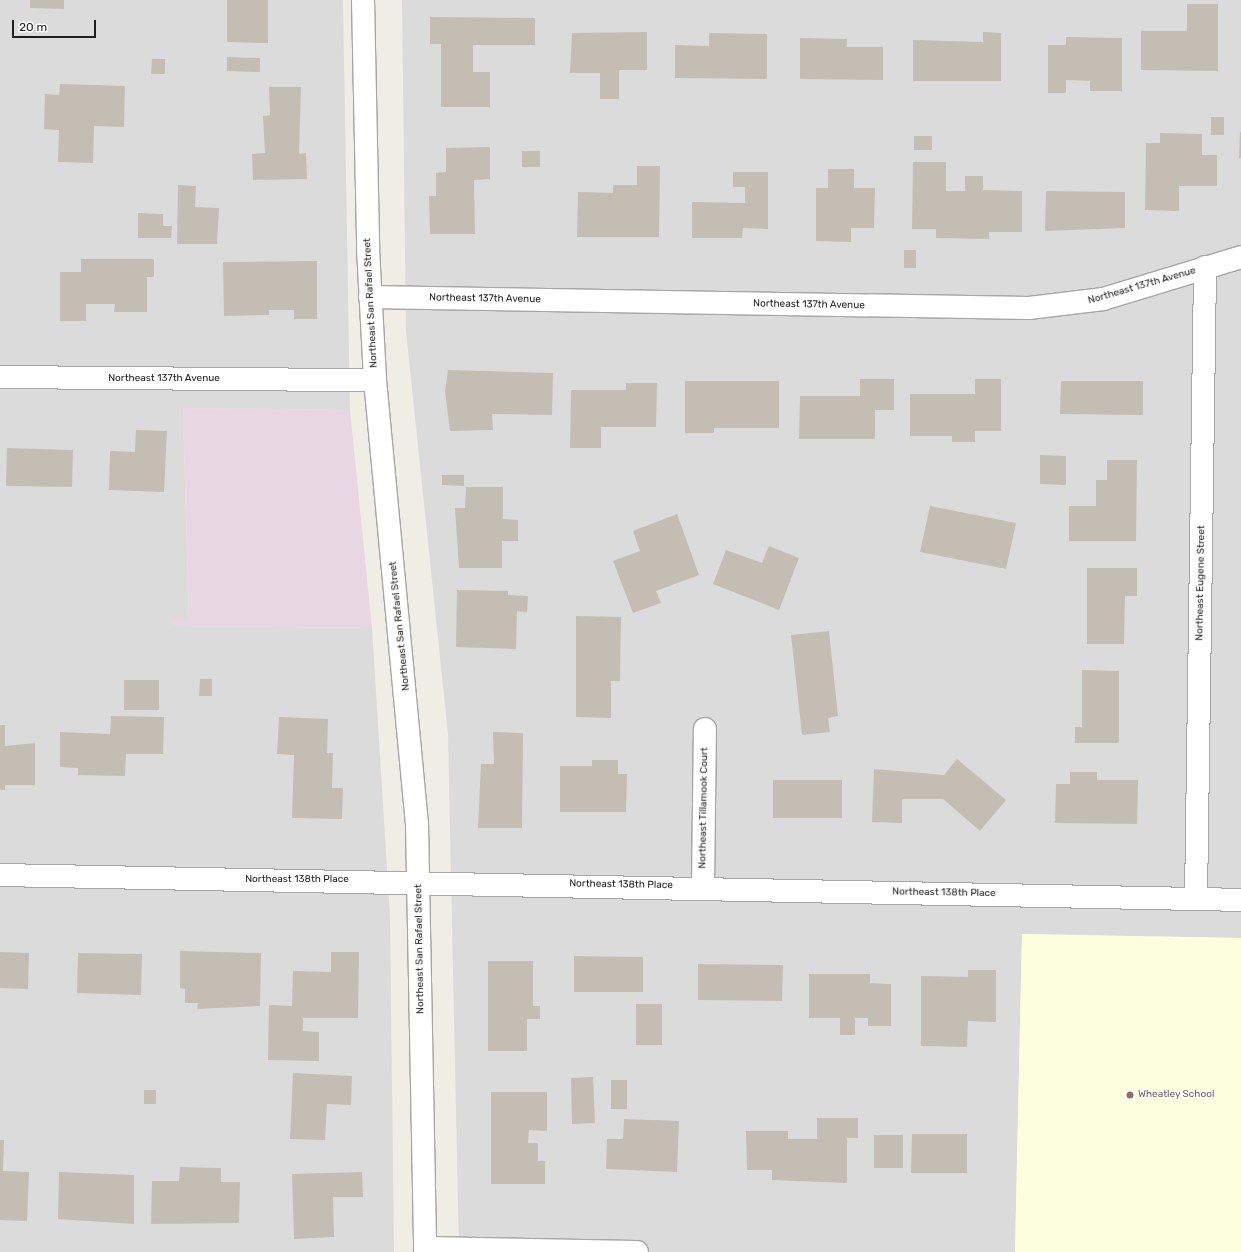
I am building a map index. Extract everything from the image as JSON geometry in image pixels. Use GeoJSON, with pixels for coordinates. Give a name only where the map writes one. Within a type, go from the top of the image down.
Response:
{"type":"FeatureCollection","features":[{"type":"Feature","properties":{"kind":"street","name":"Northeast San Rafael Street"},"geometry":{"type":"LineString","coordinates":[[363,0],[370,297],[375,380],[409,710],[419,881],[425,1250]]}},
{"type":"Feature","properties":{"kind":"street","name":"Northeast 137th Avenue"},"geometry":{"type":"LineString","coordinates":[[370,297],[1029,308],[1103,299],[1241,257]]}},
{"type":"Feature","properties":{"kind":"street","name":"Northeast Eugene Street"},"geometry":{"type":"LineString","coordinates":[[1196,899],[1205,267]]}},
{"type":"Feature","properties":{"kind":"street","name":"Northeast 137th Avenue"},"geometry":{"type":"LineString","coordinates":[[0,377],[375,380]]}},
{"type":"Feature","properties":{"kind":"street","name":"Northeast Tillamook Court"},"geometry":{"type":"LineString","coordinates":[[703,887],[705,729]]}},
{"type":"Feature","properties":{"kind":"street","name":"Northeast 138th Place"},"geometry":{"type":"LineString","coordinates":[[0,875],[419,881],[1241,900]]}},
{"type":"Feature","properties":{"kind":"street"},"geometry":{"type":"LineString","coordinates":[[425,1250],[637,1252]]}},
{"type":"Feature","properties":{"kind":"shaded area"},"geometry":{"type":"Polygon","coordinates":[[[0,0],[343,0],[350,410],[183,408],[189,620],[173,626],[372,628],[390,917],[394,1252],[0,1252],[0,0]]]}},
{"type":"Feature","properties":{"kind":"shaded area"},"geometry":{"type":"Polygon","coordinates":[[[402,0],[1241,0],[1241,938],[1022,934],[1015,1252],[459,1252],[448,734],[406,331],[402,0]]]}},
{"type":"Feature","properties":{"kind":"shaded area"},"geometry":{"type":"Polygon","coordinates":[[[183,408],[350,410],[372,628],[173,626],[173,620],[189,619],[183,408]]]}},
{"type":"Feature","properties":{"kind":"shaded area","name":"Wheatley School"},"geometry":{"type":"Polygon","coordinates":[[[1022,934],[1241,938],[1241,1252],[1015,1252],[1022,934]]]}},
{"type":"Feature","properties":{"kind":"building"},"geometry":{"type":"Polygon","coordinates":[[[30,0],[64,0],[64,9],[30,8],[30,0]]]}},
{"type":"Feature","properties":{"kind":"building"},"geometry":{"type":"Polygon","coordinates":[[[227,0],[268,0],[268,43],[227,42],[227,0]]]}},
{"type":"Feature","properties":{"kind":"building"},"geometry":{"type":"Polygon","coordinates":[[[1187,4],[1218,4],[1218,71],[1141,70],[1141,31],[1187,31],[1187,4]]]}},
{"type":"Feature","properties":{"kind":"building"},"geometry":{"type":"Polygon","coordinates":[[[430,17],[535,18],[535,45],[473,45],[473,72],[490,72],[490,107],[441,107],[441,44],[430,44],[430,17]]]}},
{"type":"Feature","properties":{"kind":"building"},"geometry":{"type":"Polygon","coordinates":[[[647,32],[647,70],[619,70],[619,99],[600,99],[600,73],[570,73],[572,33],[647,32]]]}},
{"type":"Feature","properties":{"kind":"building"},"geometry":{"type":"Polygon","coordinates":[[[983,32],[1001,33],[1001,81],[913,81],[913,40],[983,42],[983,32]]]}},
{"type":"Feature","properties":{"kind":"building"},"geometry":{"type":"Polygon","coordinates":[[[709,33],[767,34],[767,79],[675,78],[675,45],[709,46],[709,33]]]}},
{"type":"Feature","properties":{"kind":"building"},"geometry":{"type":"Polygon","coordinates":[[[1066,37],[1122,38],[1122,91],[1090,91],[1090,81],[1066,80],[1066,93],[1048,93],[1048,45],[1066,45],[1066,37]]]}},
{"type":"Feature","properties":{"kind":"building"},"geometry":{"type":"Polygon","coordinates":[[[800,38],[847,39],[847,47],[883,47],[883,80],[800,79],[800,38]]]}},
{"type":"Feature","properties":{"kind":"building"},"geometry":{"type":"Polygon","coordinates":[[[227,57],[260,58],[260,72],[227,71],[227,57]]]}},
{"type":"Feature","properties":{"kind":"building"},"geometry":{"type":"Polygon","coordinates":[[[152,59],[165,59],[165,74],[151,74],[152,59]]]}},
{"type":"Feature","properties":{"kind":"building"},"geometry":{"type":"Polygon","coordinates":[[[60,84],[125,86],[124,127],[94,126],[93,163],[58,162],[59,130],[44,129],[45,94],[59,95],[60,84]]]}},
{"type":"Feature","properties":{"kind":"building"},"geometry":{"type":"Polygon","coordinates":[[[269,87],[301,87],[299,154],[306,153],[307,179],[253,180],[252,154],[265,153],[263,116],[270,115],[269,87]]]}},
{"type":"Feature","properties":{"kind":"building"},"geometry":{"type":"Polygon","coordinates":[[[1211,117],[1224,117],[1224,135],[1211,135],[1211,117]]]}},
{"type":"Feature","properties":{"kind":"building"},"geometry":{"type":"Polygon","coordinates":[[[1240,132],[1241,158],[1239,158],[1240,132]]]}},
{"type":"Feature","properties":{"kind":"building"},"geometry":{"type":"Polygon","coordinates":[[[1160,133],[1202,134],[1202,155],[1217,155],[1217,186],[1179,186],[1179,211],[1145,210],[1146,143],[1160,143],[1160,133]]]}},
{"type":"Feature","properties":{"kind":"building"},"geometry":{"type":"Polygon","coordinates":[[[914,136],[932,136],[932,150],[914,150],[914,136]]]}},
{"type":"Feature","properties":{"kind":"building"},"geometry":{"type":"Polygon","coordinates":[[[490,147],[490,179],[474,180],[475,234],[430,234],[429,196],[436,196],[436,173],[446,172],[446,148],[490,147]]]}},
{"type":"Feature","properties":{"kind":"building"},"geometry":{"type":"Polygon","coordinates":[[[522,151],[540,151],[540,167],[522,167],[522,151]]]}},
{"type":"Feature","properties":{"kind":"building"},"geometry":{"type":"Polygon","coordinates":[[[913,162],[946,162],[946,191],[965,191],[965,176],[983,176],[983,190],[1022,191],[1022,232],[989,232],[989,239],[936,238],[936,229],[912,229],[913,162]]]}},
{"type":"Feature","properties":{"kind":"building"},"geometry":{"type":"Polygon","coordinates":[[[637,166],[660,166],[659,237],[577,237],[578,192],[613,193],[613,185],[637,185],[637,166]]]}},
{"type":"Feature","properties":{"kind":"building"},"geometry":{"type":"Polygon","coordinates":[[[828,169],[854,169],[854,188],[875,188],[874,228],[851,228],[851,242],[816,241],[816,188],[828,188],[828,169]]]}},
{"type":"Feature","properties":{"kind":"building"},"geometry":{"type":"Polygon","coordinates":[[[733,172],[768,172],[768,229],[743,228],[742,238],[692,238],[692,202],[745,203],[745,187],[733,187],[733,172]]]}},
{"type":"Feature","properties":{"kind":"building"},"geometry":{"type":"Polygon","coordinates":[[[178,185],[196,186],[195,207],[219,208],[217,244],[177,244],[178,185]]]}},
{"type":"Feature","properties":{"kind":"building"},"geometry":{"type":"Polygon","coordinates":[[[1046,191],[1125,192],[1125,228],[1045,231],[1046,191]]]}},
{"type":"Feature","properties":{"kind":"building"},"geometry":{"type":"Polygon","coordinates":[[[138,213],[163,214],[163,226],[172,226],[171,238],[138,238],[138,213]]]}},
{"type":"Feature","properties":{"kind":"building"},"geometry":{"type":"Polygon","coordinates":[[[904,250],[916,250],[916,268],[904,268],[904,250]]]}},
{"type":"Feature","properties":{"kind":"building"},"geometry":{"type":"Polygon","coordinates":[[[81,259],[154,259],[154,277],[147,277],[147,312],[114,312],[115,304],[86,304],[86,321],[60,321],[60,272],[81,272],[81,259]]]}},
{"type":"Feature","properties":{"kind":"building"},"geometry":{"type":"Polygon","coordinates":[[[317,261],[317,319],[294,319],[294,310],[269,310],[269,315],[224,316],[223,262],[317,261]]]}},
{"type":"Feature","properties":{"kind":"building"},"geometry":{"type":"Polygon","coordinates":[[[448,370],[553,373],[552,415],[492,414],[493,430],[450,431],[445,391],[448,370]]]}},
{"type":"Feature","properties":{"kind":"building"},"geometry":{"type":"Polygon","coordinates":[[[860,379],[894,379],[894,410],[875,410],[875,439],[799,439],[800,396],[860,396],[860,379]]]}},
{"type":"Feature","properties":{"kind":"building"},"geometry":{"type":"Polygon","coordinates":[[[975,379],[1001,379],[1001,431],[975,431],[975,442],[952,442],[952,436],[910,436],[910,394],[975,394],[975,379]]]}},
{"type":"Feature","properties":{"kind":"building"},"geometry":{"type":"Polygon","coordinates":[[[685,381],[779,381],[779,428],[714,428],[714,433],[685,433],[685,381]]]}},
{"type":"Feature","properties":{"kind":"building"},"geometry":{"type":"Polygon","coordinates":[[[1061,381],[1143,381],[1143,415],[1060,414],[1061,381]]]}},
{"type":"Feature","properties":{"kind":"building"},"geometry":{"type":"Polygon","coordinates":[[[626,383],[657,383],[656,427],[601,427],[601,448],[570,448],[571,390],[626,390],[626,383]]]}},
{"type":"Feature","properties":{"kind":"building"},"geometry":{"type":"Polygon","coordinates":[[[136,430],[167,431],[164,492],[109,490],[110,451],[135,452],[136,430]]]}},
{"type":"Feature","properties":{"kind":"building"},"geometry":{"type":"Polygon","coordinates":[[[7,448],[73,450],[72,487],[6,486],[7,448]]]}},
{"type":"Feature","properties":{"kind":"building"},"geometry":{"type":"Polygon","coordinates":[[[1040,455],[1066,456],[1066,485],[1040,484],[1040,455]]]}},
{"type":"Feature","properties":{"kind":"building"},"geometry":{"type":"Polygon","coordinates":[[[1107,460],[1137,460],[1136,541],[1069,541],[1069,506],[1096,506],[1096,480],[1107,480],[1107,460]]]}},
{"type":"Feature","properties":{"kind":"building"},"geometry":{"type":"Polygon","coordinates":[[[442,475],[464,475],[464,486],[442,485],[442,475]]]}},
{"type":"Feature","properties":{"kind":"building"},"geometry":{"type":"Polygon","coordinates":[[[466,487],[503,487],[503,519],[518,520],[518,541],[502,541],[502,568],[459,568],[455,508],[465,508],[466,487]]]}},
{"type":"Feature","properties":{"kind":"building"},"geometry":{"type":"Polygon","coordinates":[[[930,506],[1016,523],[1006,569],[920,552],[930,506]]]}},
{"type":"Feature","properties":{"kind":"building"},"geometry":{"type":"Polygon","coordinates":[[[677,514],[699,575],[656,591],[661,603],[633,613],[613,561],[640,551],[633,531],[677,514]]]}},
{"type":"Feature","properties":{"kind":"building"},"geometry":{"type":"Polygon","coordinates":[[[769,546],[799,558],[779,610],[713,584],[726,550],[762,563],[769,546]]]}},
{"type":"Feature","properties":{"kind":"building"},"geometry":{"type":"Polygon","coordinates":[[[1087,568],[1137,568],[1137,596],[1125,596],[1124,644],[1087,644],[1087,568]]]}},
{"type":"Feature","properties":{"kind":"building"},"geometry":{"type":"Polygon","coordinates":[[[457,590],[508,591],[508,595],[528,596],[527,612],[517,611],[516,649],[456,647],[457,590]]]}},
{"type":"Feature","properties":{"kind":"building"},"geometry":{"type":"Polygon","coordinates":[[[576,616],[621,617],[620,681],[611,681],[611,718],[576,717],[576,616]]]}},
{"type":"Feature","properties":{"kind":"building"},"geometry":{"type":"Polygon","coordinates":[[[829,631],[838,716],[828,718],[830,732],[802,735],[791,635],[829,631]]]}},
{"type":"Feature","properties":{"kind":"building"},"geometry":{"type":"Polygon","coordinates":[[[1082,670],[1119,671],[1119,743],[1075,743],[1075,727],[1082,727],[1082,670]]]}},
{"type":"Feature","properties":{"kind":"building"},"geometry":{"type":"Polygon","coordinates":[[[200,679],[212,679],[212,696],[199,696],[200,679]]]}},
{"type":"Feature","properties":{"kind":"building"},"geometry":{"type":"Polygon","coordinates":[[[124,680],[159,680],[159,710],[124,710],[124,680]]]}},
{"type":"Feature","properties":{"kind":"building"},"geometry":{"type":"Polygon","coordinates":[[[111,716],[164,717],[163,754],[126,754],[125,776],[78,775],[78,768],[60,767],[60,732],[110,734],[111,716]]]}},
{"type":"Feature","properties":{"kind":"building"},"geometry":{"type":"Polygon","coordinates":[[[279,717],[328,719],[327,753],[333,753],[332,788],[343,788],[342,819],[292,818],[294,755],[277,754],[279,717]]]}},
{"type":"Feature","properties":{"kind":"building"},"geometry":{"type":"Polygon","coordinates":[[[0,725],[5,725],[5,746],[35,743],[35,785],[5,785],[5,790],[0,790],[0,725]]]}},
{"type":"Feature","properties":{"kind":"building"},"geometry":{"type":"Polygon","coordinates":[[[493,732],[523,733],[522,828],[478,828],[481,764],[494,764],[493,732]]]}},
{"type":"Feature","properties":{"kind":"building"},"geometry":{"type":"Polygon","coordinates":[[[957,759],[1006,800],[980,831],[943,799],[902,799],[902,823],[872,822],[874,769],[944,775],[957,759]]]}},
{"type":"Feature","properties":{"kind":"building"},"geometry":{"type":"Polygon","coordinates":[[[592,760],[618,760],[618,774],[627,774],[626,812],[560,812],[560,766],[592,766],[592,760]]]}},
{"type":"Feature","properties":{"kind":"building"},"geometry":{"type":"Polygon","coordinates":[[[1070,772],[1097,772],[1097,780],[1138,780],[1137,824],[1055,823],[1056,784],[1070,784],[1070,772]]]}},
{"type":"Feature","properties":{"kind":"building"},"geometry":{"type":"Polygon","coordinates":[[[773,780],[842,780],[842,818],[773,818],[773,780]]]}},
{"type":"Feature","properties":{"kind":"building"},"geometry":{"type":"Polygon","coordinates":[[[180,951],[261,953],[260,1006],[197,1009],[198,1003],[185,1003],[185,989],[180,988],[180,951]]]}},
{"type":"Feature","properties":{"kind":"building"},"geometry":{"type":"Polygon","coordinates":[[[0,952],[29,953],[28,989],[0,988],[0,952]]]}},
{"type":"Feature","properties":{"kind":"building"},"geometry":{"type":"Polygon","coordinates":[[[331,952],[359,952],[358,1018],[303,1018],[303,1031],[319,1032],[319,1061],[268,1060],[269,1005],[292,1006],[293,971],[331,972],[331,952]]]}},
{"type":"Feature","properties":{"kind":"building"},"geometry":{"type":"Polygon","coordinates":[[[78,953],[142,954],[141,995],[77,993],[78,953]]]}},
{"type":"Feature","properties":{"kind":"building"},"geometry":{"type":"Polygon","coordinates":[[[574,956],[643,957],[643,992],[574,992],[574,956]]]}},
{"type":"Feature","properties":{"kind":"building"},"geometry":{"type":"Polygon","coordinates":[[[488,961],[533,961],[533,1006],[540,1006],[540,1019],[527,1019],[527,1051],[488,1051],[488,961]]]}},
{"type":"Feature","properties":{"kind":"building"},"geometry":{"type":"Polygon","coordinates":[[[698,964],[783,965],[782,1001],[698,1000],[698,964]]]}},
{"type":"Feature","properties":{"kind":"building"},"geometry":{"type":"Polygon","coordinates":[[[968,970],[996,970],[996,1022],[968,1021],[967,1047],[921,1046],[921,976],[968,977],[968,970]]]}},
{"type":"Feature","properties":{"kind":"building"},"geometry":{"type":"Polygon","coordinates":[[[809,974],[870,974],[870,983],[891,984],[891,1026],[868,1026],[868,1018],[855,1018],[855,1035],[840,1035],[840,1018],[809,1018],[809,974]]]}},
{"type":"Feature","properties":{"kind":"building"},"geometry":{"type":"Polygon","coordinates":[[[636,1004],[662,1004],[662,1045],[636,1045],[636,1004]]]}},
{"type":"Feature","properties":{"kind":"building"},"geometry":{"type":"Polygon","coordinates":[[[293,1073],[352,1076],[351,1105],[327,1104],[325,1140],[290,1139],[293,1073]]]}},
{"type":"Feature","properties":{"kind":"building"},"geometry":{"type":"Polygon","coordinates":[[[593,1077],[595,1123],[572,1124],[571,1078],[593,1077]]]}},
{"type":"Feature","properties":{"kind":"building"},"geometry":{"type":"Polygon","coordinates":[[[611,1080],[627,1080],[627,1109],[611,1109],[611,1080]]]}},
{"type":"Feature","properties":{"kind":"building"},"geometry":{"type":"Polygon","coordinates":[[[144,1090],[156,1090],[156,1104],[144,1104],[144,1090]]]}},
{"type":"Feature","properties":{"kind":"building"},"geometry":{"type":"Polygon","coordinates":[[[491,1092],[547,1092],[547,1131],[529,1130],[528,1143],[538,1143],[538,1161],[545,1161],[545,1184],[491,1184],[491,1092]]]}},
{"type":"Feature","properties":{"kind":"building"},"geometry":{"type":"Polygon","coordinates":[[[817,1118],[858,1118],[858,1138],[847,1138],[847,1183],[772,1180],[772,1170],[747,1170],[746,1131],[788,1131],[788,1139],[817,1139],[817,1118]]]}},
{"type":"Feature","properties":{"kind":"building"},"geometry":{"type":"Polygon","coordinates":[[[624,1119],[679,1121],[677,1172],[606,1169],[607,1139],[623,1139],[624,1119]]]}},
{"type":"Feature","properties":{"kind":"building"},"geometry":{"type":"Polygon","coordinates":[[[912,1134],[967,1134],[967,1173],[911,1173],[912,1134]]]}},
{"type":"Feature","properties":{"kind":"building"},"geometry":{"type":"Polygon","coordinates":[[[874,1135],[903,1135],[903,1168],[874,1168],[874,1135]]]}},
{"type":"Feature","properties":{"kind":"building"},"geometry":{"type":"Polygon","coordinates":[[[0,1140],[4,1140],[3,1171],[29,1172],[27,1221],[0,1220],[0,1140]]]}},
{"type":"Feature","properties":{"kind":"building"},"geometry":{"type":"Polygon","coordinates":[[[180,1167],[221,1168],[221,1182],[240,1182],[239,1223],[151,1224],[152,1181],[179,1181],[180,1167]]]}},
{"type":"Feature","properties":{"kind":"building"},"geometry":{"type":"Polygon","coordinates":[[[59,1172],[134,1175],[134,1224],[58,1219],[59,1172]]]}},
{"type":"Feature","properties":{"kind":"building"},"geometry":{"type":"Polygon","coordinates":[[[362,1172],[363,1197],[333,1197],[334,1237],[294,1239],[292,1174],[362,1172]]]}},
{"type":"Feature","properties":{"kind":"place","name":"Wheatley School"},"geometry":{"type":"Point","coordinates":[1130,1095]}}]}
